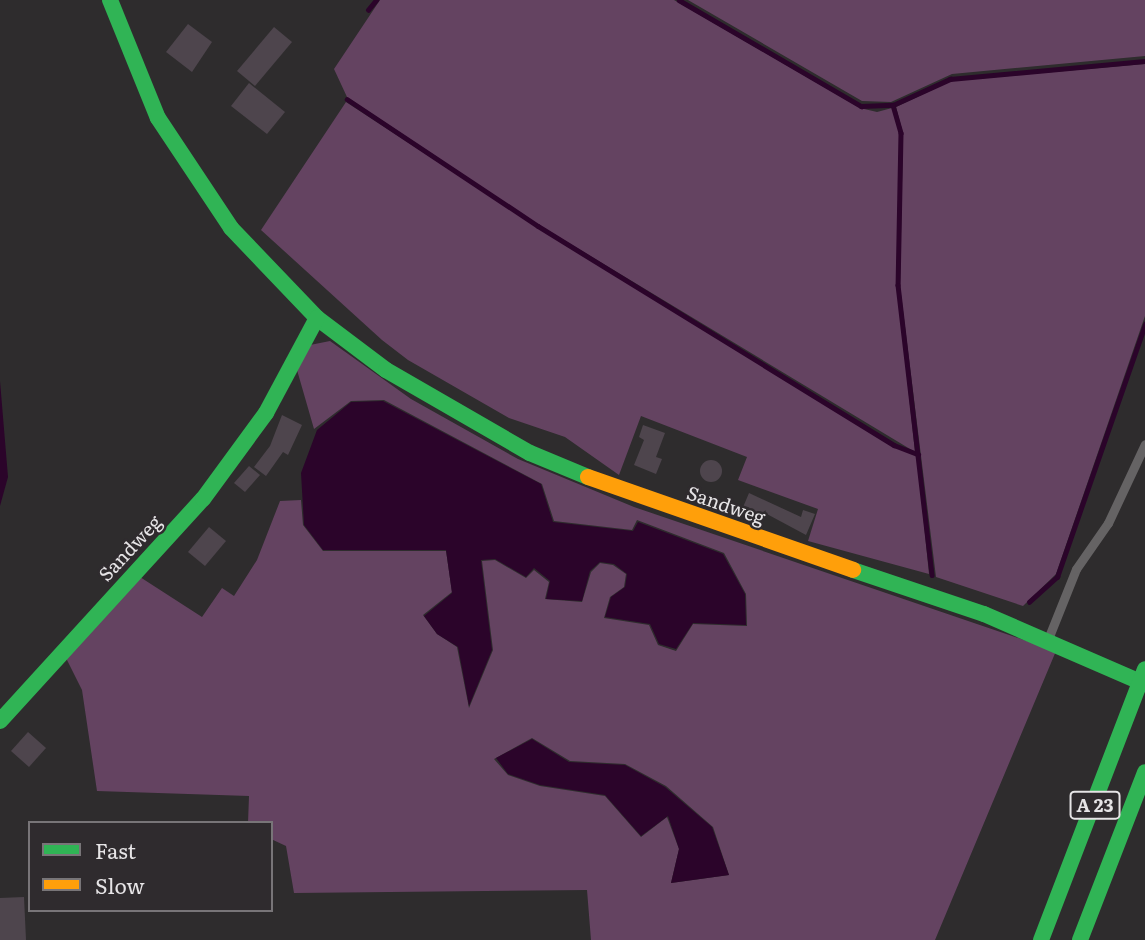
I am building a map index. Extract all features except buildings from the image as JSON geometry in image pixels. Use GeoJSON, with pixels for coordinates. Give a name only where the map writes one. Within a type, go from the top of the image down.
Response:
{"type":"FeatureCollection","features":[{"type":"Feature","properties":{"kind":"main road","name":"Sandweg"},"geometry":{"type":"LineString","coordinates":[[110,0],[158,118],[194,178],[256,258],[317,318],[440,405],[530,453],[635,496],[1048,639],[1145,684]]}},
{"type":"Feature","properties":{"kind":"main road","name":"Sandweg"},"geometry":{"type":"LineString","coordinates":[[0,721],[203,499],[266,413],[317,318]]}},
{"type":"Feature","properties":{"kind":"main road","name":"A 23"},"geometry":{"type":"LineString","coordinates":[[1041,940],[1145,669]]}},
{"type":"Feature","properties":{"kind":"main road","name":"A 23"},"geometry":{"type":"LineString","coordinates":[[1080,940],[1145,772]]}},
{"type":"Feature","properties":{"kind":"lane"},"geometry":{"type":"LineString","coordinates":[[1048,639],[1076,569],[1108,523],[1145,444]]}},
{"type":"Feature","properties":{"kind":"shaded area"},"geometry":{"type":"Polygon","coordinates":[[[380,0],[674,0],[860,108],[877,112],[892,108],[900,133],[897,285],[915,452],[539,225],[347,97],[334,69],[380,0]]]}},
{"type":"Feature","properties":{"kind":"shaded area"},"geometry":{"type":"Polygon","coordinates":[[[688,0],[1145,0],[1145,56],[952,74],[891,102],[862,101],[688,0]]]}},
{"type":"Feature","properties":{"kind":"shaded area"},"geometry":{"type":"Polygon","coordinates":[[[1145,64],[1145,316],[1056,574],[1023,606],[936,577],[900,286],[903,133],[896,107],[951,81],[1145,64]]]}},
{"type":"Feature","properties":{"kind":"shaded area"},"geometry":{"type":"Polygon","coordinates":[[[346,102],[537,227],[893,446],[917,455],[929,574],[808,541],[818,509],[738,480],[747,457],[641,416],[619,475],[565,437],[509,418],[408,360],[382,340],[261,230],[346,102]]]}},
{"type":"Feature","properties":{"kind":"shaded area"},"geometry":{"type":"Polygon","coordinates":[[[330,341],[411,399],[518,459],[634,507],[1056,651],[935,940],[591,940],[587,890],[294,893],[286,846],[273,840],[273,821],[248,821],[249,796],[97,791],[82,690],[66,658],[140,577],[202,617],[222,588],[234,596],[257,560],[280,501],[301,500],[303,525],[323,551],[446,551],[452,592],[423,615],[437,634],[457,647],[469,708],[493,650],[482,561],[495,560],[526,578],[534,570],[549,582],[545,599],[582,602],[591,572],[600,563],[613,565],[626,574],[624,587],[610,597],[604,618],[649,625],[658,645],[676,651],[693,624],[747,626],[746,594],[724,553],[637,520],[632,530],[554,521],[542,484],[384,400],[351,401],[314,429],[297,370],[310,345],[330,341]],[[532,738],[494,759],[508,775],[540,786],[605,796],[641,837],[667,817],[679,849],[671,883],[729,875],[713,827],[666,786],[625,764],[570,761],[532,738]]]}},
{"type":"Feature","properties":{"kind":"shaded area"},"geometry":{"type":"Polygon","coordinates":[[[0,381],[8,477],[0,506],[0,381]]]}},
{"type":"Feature","properties":{"kind":"shaded area"},"geometry":{"type":"Polygon","coordinates":[[[383,401],[541,484],[553,522],[633,531],[638,522],[723,554],[745,594],[746,625],[693,623],[676,649],[659,644],[650,624],[605,617],[611,597],[625,587],[627,574],[614,564],[600,562],[590,571],[582,601],[546,599],[550,581],[534,568],[526,577],[495,559],[481,560],[492,650],[469,706],[458,647],[437,634],[424,616],[452,593],[446,550],[323,550],[304,525],[301,473],[317,430],[351,402],[383,401]]]}},
{"type":"Feature","properties":{"kind":"shaded area"},"geometry":{"type":"Polygon","coordinates":[[[532,739],[569,762],[625,765],[665,787],[712,827],[729,875],[671,883],[679,849],[668,816],[641,836],[605,795],[540,785],[508,774],[496,758],[532,739]]]}},
{"type":"Feature","properties":{"kind":"waterway"},"geometry":{"type":"LineString","coordinates":[[368,10],[376,0]]}},
{"type":"Feature","properties":{"kind":"waterway"},"geometry":{"type":"LineString","coordinates":[[679,0],[861,106],[893,105],[950,79],[1145,61]]}},
{"type":"Feature","properties":{"kind":"waterway"},"geometry":{"type":"LineString","coordinates":[[347,99],[538,226],[894,445],[918,454]]}},
{"type":"Feature","properties":{"kind":"waterway"},"geometry":{"type":"LineString","coordinates":[[893,105],[901,133],[898,285],[932,575]]}},
{"type":"Feature","properties":{"kind":"waterway"},"geometry":{"type":"LineString","coordinates":[[1029,602],[1057,577],[1145,324]]}},
{"type":"Feature","properties":{"kind":"traffic: fast"},"geometry":{"type":"LineString","coordinates":[[110,0],[158,118],[231,228],[317,318],[386,370],[530,453],[588,477]]}},
{"type":"Feature","properties":{"kind":"traffic: fast"},"geometry":{"type":"LineString","coordinates":[[0,721],[203,499],[266,413],[317,318]]}},
{"type":"Feature","properties":{"kind":"traffic: fast"},"geometry":{"type":"LineString","coordinates":[[853,570],[984,614],[1145,684]]}},
{"type":"Feature","properties":{"kind":"traffic: fast"},"geometry":{"type":"LineString","coordinates":[[1041,940],[1145,669]]}},
{"type":"Feature","properties":{"kind":"traffic: fast"},"geometry":{"type":"LineString","coordinates":[[1080,940],[1145,772]]}},
{"type":"Feature","properties":{"kind":"traffic: slow"},"geometry":{"type":"LineString","coordinates":[[588,477],[853,570]]}}]}
